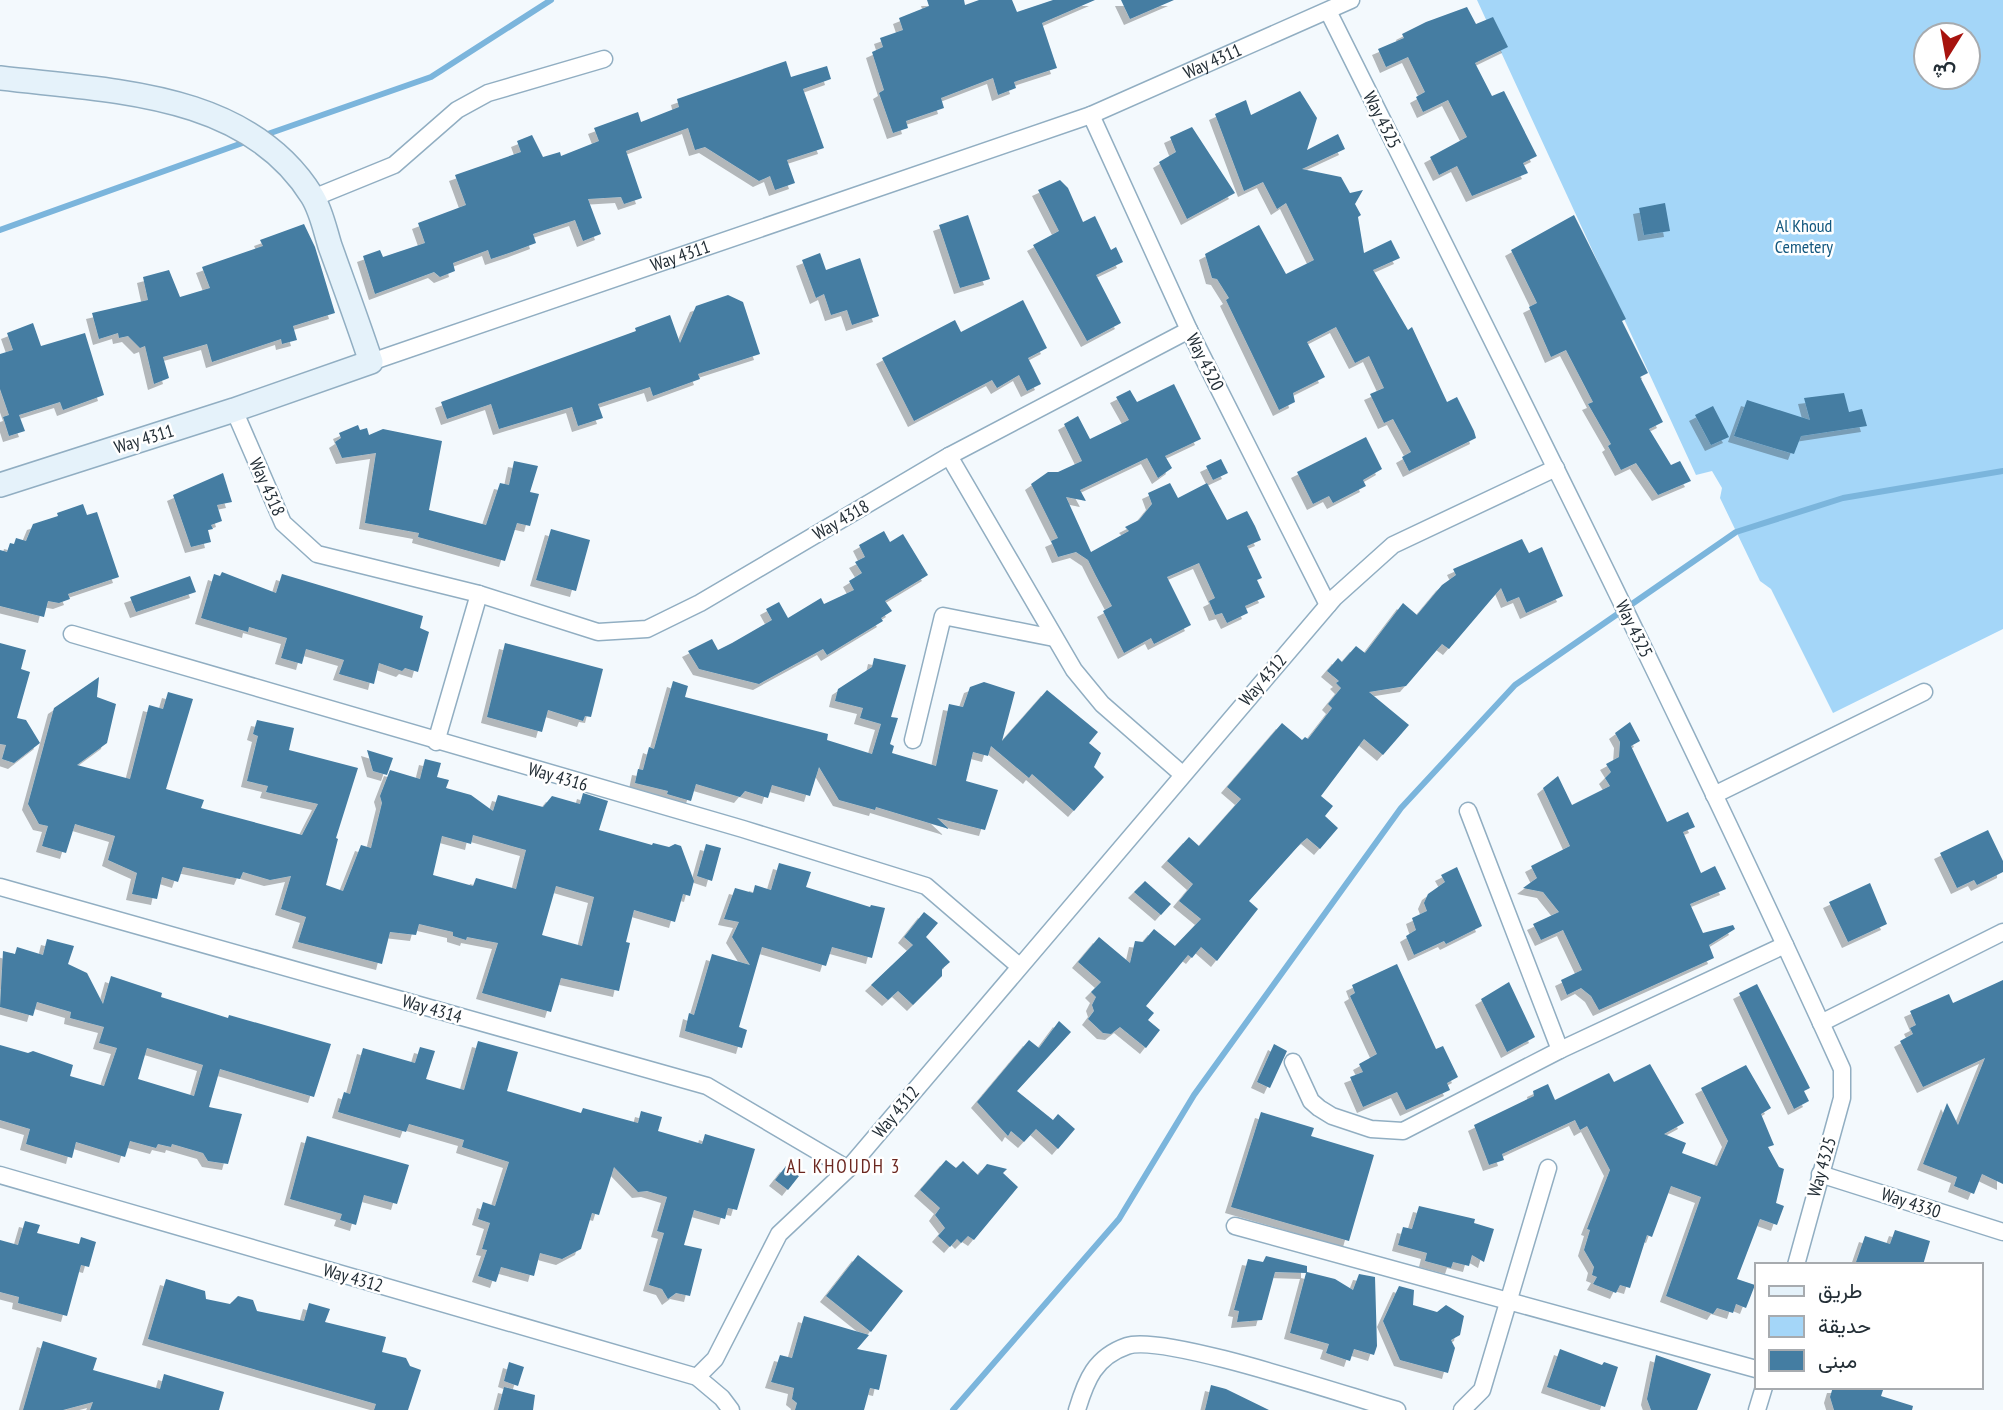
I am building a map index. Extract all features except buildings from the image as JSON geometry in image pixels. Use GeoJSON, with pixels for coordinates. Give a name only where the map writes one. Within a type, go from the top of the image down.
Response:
{"type":"FeatureCollection","features":[{"type":"Feature","properties":{"kind":"street","name":"Way 4311"},"geometry":{"type":"LineString","coordinates":[[0,485],[234,410],[1091,115],[1351,0]]}},
{"type":"Feature","properties":{"kind":"street","name":"Way 4325"},"geometry":{"type":"LineString","coordinates":[[1328,11],[1556,468],[1714,795],[1842,1069],[1842,1098],[1797,1263]]}},
{"type":"Feature","properties":{"kind":"street"},"geometry":{"type":"LineString","coordinates":[[313,198],[394,166],[457,110],[488,93],[604,59]]}},
{"type":"Feature","properties":{"kind":"street"},"geometry":{"type":"LineString","coordinates":[[0,78],[148,95],[197,109],[265,144],[281,156],[313,198],[372,362]]}},
{"type":"Feature","properties":{"kind":"street","name":"Way 4320"},"geometry":{"type":"LineString","coordinates":[[1091,115],[1189,330],[1328,605]]}},
{"type":"Feature","properties":{"kind":"street","name":"Way 4318"},"geometry":{"type":"LineString","coordinates":[[234,410],[283,523],[317,554],[479,594],[598,632],[648,629],[700,603],[948,456],[1189,330]]}},
{"type":"Feature","properties":{"kind":"street"},"geometry":{"type":"LineString","coordinates":[[948,456],[1074,670],[1102,705],[1182,774]]}},
{"type":"Feature","properties":{"kind":"street","name":"Way 4312"},"geometry":{"type":"LineString","coordinates":[[0,1175],[697,1377],[715,1359],[779,1234],[848,1169],[1328,605],[1393,545],[1556,468]]}},
{"type":"Feature","properties":{"kind":"street"},"geometry":{"type":"LineString","coordinates":[[436,742],[479,594]]}},
{"type":"Feature","properties":{"kind":"street"},"geometry":{"type":"LineString","coordinates":[[913,740],[943,615],[1054,638]]}},
{"type":"Feature","properties":{"kind":"street","name":"Way 4316"},"geometry":{"type":"LineString","coordinates":[[72,634],[436,742],[743,829],[926,886],[1019,966]]}},
{"type":"Feature","properties":{"kind":"street"},"geometry":{"type":"LineString","coordinates":[[1714,795],[1924,692]]}},
{"type":"Feature","properties":{"kind":"street"},"geometry":{"type":"LineString","coordinates":[[1468,811],[1560,1050]]}},
{"type":"Feature","properties":{"kind":"street","name":"Way 4314"},"geometry":{"type":"LineString","coordinates":[[0,887],[707,1086],[848,1169]]}},
{"type":"Feature","properties":{"kind":"street"},"geometry":{"type":"LineString","coordinates":[[1821,1023],[2003,932]]}},
{"type":"Feature","properties":{"kind":"street"},"geometry":{"type":"LineString","coordinates":[[1293,1062],[1311,1101],[1319,1108],[1332,1116],[1371,1129],[1403,1131],[1560,1050],[1785,945]]}},
{"type":"Feature","properties":{"kind":"street"},"geometry":{"type":"LineString","coordinates":[[1462,1410],[1482,1390],[1548,1168]]}},
{"type":"Feature","properties":{"kind":"street","name":"Way 4330"},"geometry":{"type":"LineString","coordinates":[[1820,1174],[2003,1232]]}},
{"type":"Feature","properties":{"kind":"street"},"geometry":{"type":"LineString","coordinates":[[1236,1226],[1510,1299],[1755,1369]]}},
{"type":"Feature","properties":{"kind":"street"},"geometry":{"type":"LineString","coordinates":[[1077,1410],[1090,1373],[1101,1359],[1125,1346],[1153,1343],[1397,1410]]}},
{"type":"Feature","properties":{"kind":"street"},"geometry":{"type":"LineString","coordinates":[[697,1377],[731,1410]]}},
{"type":"Feature","properties":{"kind":"street"},"geometry":{"type":"LineString","coordinates":[[1757,1410],[1763,1389]]}},
{"type":"Feature","properties":{"kind":"green space","name":"Al Khoud Cemetery"},"geometry":{"type":"Polygon","coordinates":[[[1477,0],[2003,0],[2003,629],[1833,713],[1771,589],[1760,581],[1720,498],[1722,488],[1712,471],[1696,475],[1477,0]]]}},
{"type":"Feature","properties":{"kind":"waterway"},"geometry":{"type":"LineString","coordinates":[[262,136],[431,77],[551,0]]}},
{"type":"Feature","properties":{"kind":"waterway"},"geometry":{"type":"LineString","coordinates":[[0,230],[248,141]]}},
{"type":"Feature","properties":{"kind":"waterway"},"geometry":{"type":"LineString","coordinates":[[953,1410],[1119,1219],[1194,1095],[1401,808],[1515,685],[1736,532],[1843,498],[2003,471]]}},
{"type":"Feature","properties":{"kind":"district","name":"AL KHOUDH 3"},"geometry":{"type":"Point","coordinates":[844,1166]}}]}
